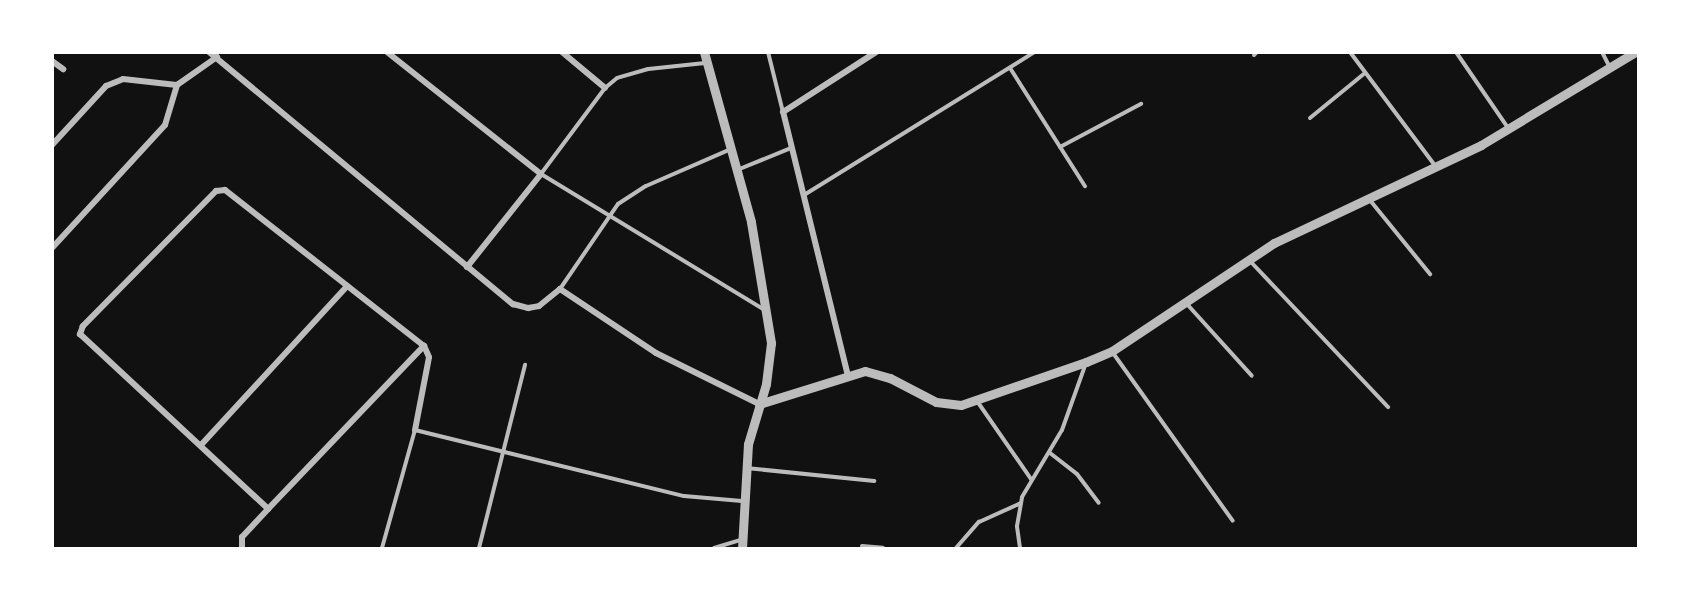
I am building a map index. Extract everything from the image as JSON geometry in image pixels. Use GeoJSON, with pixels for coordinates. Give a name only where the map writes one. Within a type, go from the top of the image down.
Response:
{"type":"FeatureCollection","features":[{"type":"Feature","properties":{"kind":"street"},"geometry":{"type":"LineString","coordinates":[[209,52],[513,304],[528,308],[539,306],[560,289],[656,353],[759,404],[848,376],[877,373],[950,406],[977,400],[1112,351],[1248,259],[1300,229],[1436,168],[1635,52]]}},
{"type":"Feature","properties":{"kind":"street"},"geometry":{"type":"LineString","coordinates":[[387,52],[541,174],[467,267]]}},
{"type":"Feature","properties":{"kind":"street"},"geometry":{"type":"LineString","coordinates":[[562,52],[605,88]]}},
{"type":"Feature","properties":{"kind":"street"},"geometry":{"type":"LineString","coordinates":[[704,52],[732,149],[768,312],[771,363],[745,467],[742,544]]}},
{"type":"Feature","properties":{"kind":"street"},"geometry":{"type":"LineString","coordinates":[[848,376],[783,112],[876,52]]}},
{"type":"Feature","properties":{"kind":"street"},"geometry":{"type":"LineString","coordinates":[[52,145],[106,86],[123,79],[177,84],[217,57]]}},
{"type":"Feature","properties":{"kind":"street"},"geometry":{"type":"LineString","coordinates":[[52,61],[63,69]]}},
{"type":"Feature","properties":{"kind":"street"},"geometry":{"type":"LineString","coordinates":[[52,248],[165,125],[177,84]]}},
{"type":"Feature","properties":{"kind":"street"},"geometry":{"type":"LineString","coordinates":[[268,509],[80,334],[83,326],[216,191],[225,190],[424,346],[429,357],[415,430]]}},
{"type":"Feature","properties":{"kind":"street"},"geometry":{"type":"LineString","coordinates":[[201,446],[347,286]]}},
{"type":"Feature","properties":{"kind":"street"},"geometry":{"type":"LineString","coordinates":[[242,549],[242,537],[424,346]]}},
{"type":"Feature","properties":{"kind":"lane"},"geometry":{"type":"LineString","coordinates":[[768,52],[783,112]]}},
{"type":"Feature","properties":{"kind":"lane"},"geometry":{"type":"LineString","coordinates":[[804,195],[1035,52]]}},
{"type":"Feature","properties":{"kind":"lane"},"geometry":{"type":"LineString","coordinates":[[1350,52],[1436,168]]}},
{"type":"Feature","properties":{"kind":"lane"},"geometry":{"type":"LineString","coordinates":[[1456,52],[1508,128]]}},
{"type":"Feature","properties":{"kind":"lane"},"geometry":{"type":"LineString","coordinates":[[1602,52],[1610,68]]}},
{"type":"Feature","properties":{"kind":"lane"},"geometry":{"type":"LineString","coordinates":[[706,63],[632,72],[605,88],[541,174],[768,312]]}},
{"type":"Feature","properties":{"kind":"lane"},"geometry":{"type":"LineString","coordinates":[[1010,68],[1085,186]]}},
{"type":"Feature","properties":{"kind":"lane"},"geometry":{"type":"LineString","coordinates":[[1310,118],[1365,73]]}},
{"type":"Feature","properties":{"kind":"lane"},"geometry":{"type":"LineString","coordinates":[[1060,147],[1141,104]]}},
{"type":"Feature","properties":{"kind":"lane"},"geometry":{"type":"LineString","coordinates":[[737,171],[792,148]]}},
{"type":"Feature","properties":{"kind":"lane"},"geometry":{"type":"LineString","coordinates":[[560,289],[618,204],[646,186],[732,149]]}},
{"type":"Feature","properties":{"kind":"lane"},"geometry":{"type":"LineString","coordinates":[[1369,199],[1430,274]]}},
{"type":"Feature","properties":{"kind":"lane"},"geometry":{"type":"LineString","coordinates":[[1248,259],[1388,407]]}},
{"type":"Feature","properties":{"kind":"lane"},"geometry":{"type":"LineString","coordinates":[[1184,301],[1252,376]]}},
{"type":"Feature","properties":{"kind":"lane"},"geometry":{"type":"LineString","coordinates":[[1112,351],[1233,521]]}},
{"type":"Feature","properties":{"kind":"lane"},"geometry":{"type":"LineString","coordinates":[[1020,549],[1017,526],[1021,503],[1031,479],[1050,453],[1086,362]]}},
{"type":"Feature","properties":{"kind":"lane"},"geometry":{"type":"LineString","coordinates":[[479,549],[525,365]]}},
{"type":"Feature","properties":{"kind":"lane"},"geometry":{"type":"LineString","coordinates":[[977,400],[1031,479]]}},
{"type":"Feature","properties":{"kind":"lane"},"geometry":{"type":"LineString","coordinates":[[382,549],[415,430],[684,496],[742,501]]}},
{"type":"Feature","properties":{"kind":"lane"},"geometry":{"type":"LineString","coordinates":[[1050,453],[1077,474],[1099,503]]}},
{"type":"Feature","properties":{"kind":"lane"},"geometry":{"type":"LineString","coordinates":[[745,467],[874,481]]}},
{"type":"Feature","properties":{"kind":"lane"},"geometry":{"type":"LineString","coordinates":[[956,549],[979,522],[1021,503]]}},
{"type":"Feature","properties":{"kind":"lane"},"geometry":{"type":"LineString","coordinates":[[714,549],[742,544]]}},
{"type":"Feature","properties":{"kind":"lane"},"geometry":{"type":"LineString","coordinates":[[862,546],[884,549]]}}]}
